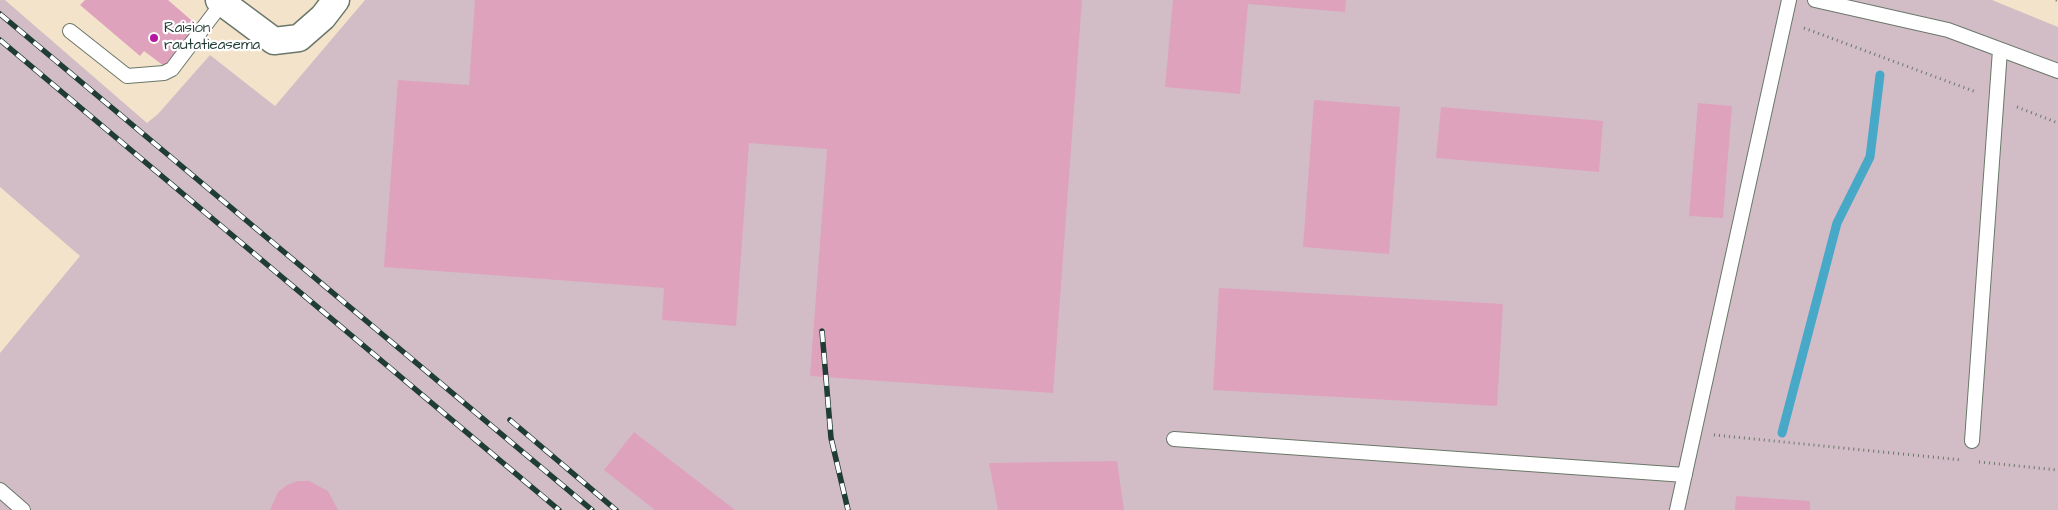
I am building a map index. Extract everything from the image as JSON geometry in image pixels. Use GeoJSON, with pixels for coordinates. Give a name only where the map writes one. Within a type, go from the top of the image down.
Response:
{"type":"FeatureCollection","features":[{"type":"Feature","properties":{"kind":"street"},"geometry":{"type":"LineString","coordinates":[[221,2],[274,41],[299,38],[323,16],[336,0]]}},
{"type":"Feature","properties":{"kind":"lane"},"geometry":{"type":"LineString","coordinates":[[1678,510],[1789,0]]}},
{"type":"Feature","properties":{"kind":"lane"},"geometry":{"type":"LineString","coordinates":[[1815,0],[1948,30],[2058,71]]}},
{"type":"Feature","properties":{"kind":"lane"},"geometry":{"type":"LineString","coordinates":[[70,31],[127,76],[164,73],[172,69],[221,2]]}},
{"type":"Feature","properties":{"kind":"lane"},"geometry":{"type":"LineString","coordinates":[[1972,441],[2000,50]]}},
{"type":"Feature","properties":{"kind":"lane"},"geometry":{"type":"LineString","coordinates":[[1174,439],[1685,475]]}},
{"type":"Feature","properties":{"kind":"lane"},"geometry":{"type":"LineString","coordinates":[[0,490],[23,510]]}},
{"type":"Feature","properties":{"kind":"path"},"geometry":{"type":"LineString","coordinates":[[1784,20],[2058,123]]}},
{"type":"Feature","properties":{"kind":"path"},"geometry":{"type":"LineString","coordinates":[[1694,433],[2058,470]]}},
{"type":"Feature","properties":{"kind":"shaded area"},"geometry":{"type":"Polygon","coordinates":[[[0,0],[5,0],[147,123],[158,114],[210,55],[275,106],[365,0],[1992,0],[2058,27],[2058,510],[0,510],[0,353],[80,256],[0,187],[0,0]]]}},
{"type":"Feature","properties":{"kind":"building","name":"Raision rautatieasema"},"geometry":{"type":"Polygon","coordinates":[[[85,0],[168,0],[198,26],[164,66],[144,51],[140,56],[80,5],[85,0]]]}},
{"type":"Feature","properties":{"kind":"building"},"geometry":{"type":"Polygon","coordinates":[[[475,0],[1082,0],[1053,393],[810,376],[827,149],[749,143],[736,326],[662,320],[664,288],[384,267],[398,80],[469,85],[475,0]]]}},
{"type":"Feature","properties":{"kind":"building"},"geometry":{"type":"Polygon","coordinates":[[[1173,0],[1346,0],[1345,12],[1248,4],[1240,94],[1165,87],[1173,0]]]}},
{"type":"Feature","properties":{"kind":"building"},"geometry":{"type":"Polygon","coordinates":[[[1314,100],[1400,107],[1389,254],[1303,247],[1314,100]]]}},
{"type":"Feature","properties":{"kind":"building"},"geometry":{"type":"Polygon","coordinates":[[[1698,103],[1732,106],[1723,218],[1689,216],[1698,103]]]}},
{"type":"Feature","properties":{"kind":"building"},"geometry":{"type":"Polygon","coordinates":[[[1441,107],[1603,121],[1599,172],[1436,158],[1441,107]]]}},
{"type":"Feature","properties":{"kind":"building"},"geometry":{"type":"Polygon","coordinates":[[[1219,288],[1503,304],[1497,406],[1213,390],[1219,288]]]}},
{"type":"Feature","properties":{"kind":"building"},"geometry":{"type":"Polygon","coordinates":[[[634,432],[735,510],[655,510],[604,470],[634,432]]]}},
{"type":"Feature","properties":{"kind":"building"},"geometry":{"type":"Polygon","coordinates":[[[1117,461],[1124,510],[998,510],[989,463],[1117,461]]]}},
{"type":"Feature","properties":{"kind":"building"},"geometry":{"type":"Polygon","coordinates":[[[298,481],[309,481],[328,491],[338,510],[270,510],[278,492],[287,485],[298,481]]]}},
{"type":"Feature","properties":{"kind":"building"},"geometry":{"type":"Polygon","coordinates":[[[1736,496],[1810,501],[1810,510],[1735,510],[1736,496]]]}},
{"type":"Feature","properties":{"kind":"waterway"},"geometry":{"type":"LineString","coordinates":[[1782,433],[1837,223],[1870,157],[1880,75]]}},
{"type":"Feature","properties":{"kind":"railway"},"geometry":{"type":"LineString","coordinates":[[0,14],[592,510]]}},
{"type":"Feature","properties":{"kind":"railway"},"geometry":{"type":"LineString","coordinates":[[0,40],[559,510]]}},
{"type":"Feature","properties":{"kind":"railway"},"geometry":{"type":"LineString","coordinates":[[822,331],[831,438],[848,510]]}},
{"type":"Feature","properties":{"kind":"railway"},"geometry":{"type":"LineString","coordinates":[[510,420],[616,510]]}},
{"type":"Feature","properties":{"kind":"place","name":"Raision rautatieasema"},"geometry":{"type":"Point","coordinates":[154,38]}}]}
